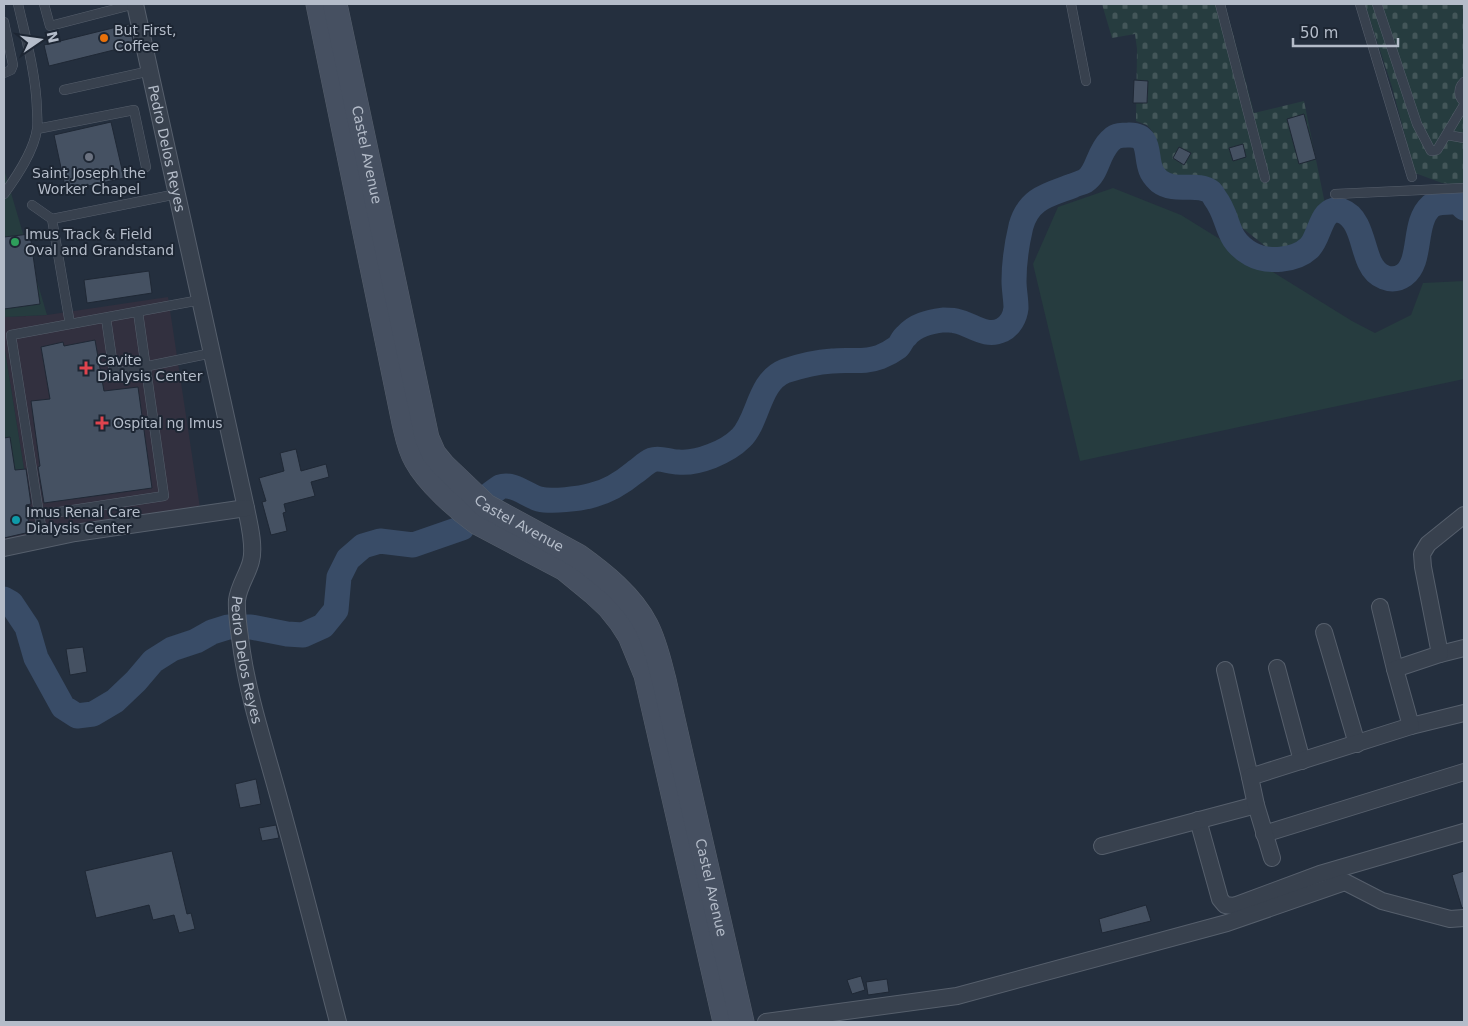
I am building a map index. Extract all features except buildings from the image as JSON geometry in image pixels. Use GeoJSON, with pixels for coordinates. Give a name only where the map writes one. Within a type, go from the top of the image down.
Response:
{"type":"FeatureCollection","features":[{"type":"Feature","properties":{"kind":"street","name":"Pedro Delos Reyes"},"geometry":{"type":"LineString","coordinates":[[135,4],[251,535],[252,558],[241,582],[237,599],[243,655],[258,725],[307,898],[338,1022]]}},
{"type":"Feature","properties":{"kind":"street","name":"Castel Avenue"},"geometry":{"type":"LineString","coordinates":[[318,4],[404,422],[414,458],[424,472],[466,514],[478,523],[565,569],[579,580],[609,607],[630,636],[646,675],[725,1022]]}},
{"type":"Feature","properties":{"kind":"street","name":"Castel Avenue"},"geometry":{"type":"LineString","coordinates":[[335,4],[430,446],[434,454],[452,475],[486,506],[578,556],[592,566],[621,592],[634,606],[645,623],[664,680],[742,1022]]}},
{"type":"Feature","properties":{"kind":"street"},"geometry":{"type":"LineString","coordinates":[[4,548],[43,539],[246,508]]}},
{"type":"Feature","properties":{"kind":"street"},"geometry":{"type":"LineString","coordinates":[[1440,654],[1422,554],[1428,544],[1464,514]]}},
{"type":"Feature","properties":{"kind":"street"},"geometry":{"type":"LineString","coordinates":[[1380,608],[1412,726]]}},
{"type":"Feature","properties":{"kind":"street"},"geometry":{"type":"LineString","coordinates":[[1324,632],[1357,744]]}},
{"type":"Feature","properties":{"kind":"street"},"geometry":{"type":"LineString","coordinates":[[1395,669],[1464,648]]}},
{"type":"Feature","properties":{"kind":"street"},"geometry":{"type":"LineString","coordinates":[[1277,668],[1302,761]]}},
{"type":"Feature","properties":{"kind":"street"},"geometry":{"type":"LineString","coordinates":[[1225,670],[1256,805],[1272,858]]}},
{"type":"Feature","properties":{"kind":"street"},"geometry":{"type":"LineString","coordinates":[[1250,778],[1412,726],[1464,713]]}},
{"type":"Feature","properties":{"kind":"street"},"geometry":{"type":"LineString","coordinates":[[1264,834],[1464,772]]}},
{"type":"Feature","properties":{"kind":"street"},"geometry":{"type":"LineString","coordinates":[[1102,846],[1256,805]]}},
{"type":"Feature","properties":{"kind":"street"},"geometry":{"type":"LineString","coordinates":[[1198,820],[1220,899],[1225,904],[1234,906],[1320,874],[1464,832]]}},
{"type":"Feature","properties":{"kind":"street"},"geometry":{"type":"LineString","coordinates":[[766,1022],[810,1019],[957,996],[1227,923],[1345,882],[1382,901],[1450,919],[1464,918]]}},
{"type":"Feature","properties":{"kind":"lane"},"geometry":{"type":"LineString","coordinates":[[4,194],[16,178],[28,155],[37,129],[37,94],[18,4]]}},
{"type":"Feature","properties":{"kind":"lane"},"geometry":{"type":"LineString","coordinates":[[44,4],[50,26],[116,6],[135,4]]}},
{"type":"Feature","properties":{"kind":"lane"},"geometry":{"type":"LineString","coordinates":[[1071,4],[1086,81]]}},
{"type":"Feature","properties":{"kind":"lane"},"geometry":{"type":"LineString","coordinates":[[1220,4],[1266,178]]}},
{"type":"Feature","properties":{"kind":"lane"},"geometry":{"type":"LineString","coordinates":[[1360,4],[1412,177]]}},
{"type":"Feature","properties":{"kind":"lane"},"geometry":{"type":"LineString","coordinates":[[1377,4],[1418,124],[1430,150],[1437,150],[1464,103],[1459,93],[1464,82]]}},
{"type":"Feature","properties":{"kind":"lane"},"geometry":{"type":"LineString","coordinates":[[4,22],[12,65],[11,70],[4,73]]}},
{"type":"Feature","properties":{"kind":"lane"},"geometry":{"type":"LineString","coordinates":[[64,90],[150,71]]}},
{"type":"Feature","properties":{"kind":"lane"},"geometry":{"type":"LineString","coordinates":[[37,129],[134,110],[146,167]]}},
{"type":"Feature","properties":{"kind":"lane"},"geometry":{"type":"LineString","coordinates":[[1447,135],[1464,138]]}},
{"type":"Feature","properties":{"kind":"lane"},"geometry":{"type":"LineString","coordinates":[[1335,194],[1464,188]]}},
{"type":"Feature","properties":{"kind":"lane"},"geometry":{"type":"LineString","coordinates":[[52,219],[177,194]]}},
{"type":"Feature","properties":{"kind":"lane"},"geometry":{"type":"LineString","coordinates":[[32,205],[52,219],[70,324]]}},
{"type":"Feature","properties":{"kind":"lane"},"geometry":{"type":"LineString","coordinates":[[43,539],[11,335],[200,300]]}},
{"type":"Feature","properties":{"kind":"lane"},"geometry":{"type":"LineString","coordinates":[[39,516],[164,496],[138,312]]}},
{"type":"Feature","properties":{"kind":"lane"},"geometry":{"type":"LineString","coordinates":[[106,318],[114,373],[212,354]]}},
{"type":"Feature","properties":{"kind":"shaded area","name":"Ospital ng Imus"},"geometry":{"type":"Polygon","coordinates":[[[168,297],[202,521],[4,547],[4,505],[29,500],[4,345],[4,317],[47,315],[168,297]]]}},
{"type":"Feature","properties":{"kind":"green space"},"geometry":{"type":"Polygon","coordinates":[[[1102,4],[1225,4],[1254,113],[1304,101],[1325,204],[1318,224],[1309,240],[1294,250],[1282,253],[1269,249],[1236,223],[1221,190],[1197,180],[1176,186],[1170,184],[1162,167],[1152,131],[1147,125],[1136,121],[1137,49],[1135,34],[1112,38],[1102,4]]]}},
{"type":"Feature","properties":{"kind":"green space"},"geometry":{"type":"Polygon","coordinates":[[[1365,4],[1464,4],[1464,185],[1442,183],[1415,173],[1392,87],[1365,4]]]}},
{"type":"Feature","properties":{"kind":"green space","name":"Imus Track & Field Oval and Grandstand"},"geometry":{"type":"Polygon","coordinates":[[[4,169],[47,315],[4,317],[4,169]]]}},
{"type":"Feature","properties":{"kind":"green space"},"geometry":{"type":"Polygon","coordinates":[[[1113,188],[1181,215],[1352,321],[1375,333],[1411,315],[1423,283],[1464,281],[1464,379],[1080,461],[1033,264],[1058,207],[1113,188]]]}},
{"type":"Feature","properties":{"kind":"green space"},"geometry":{"type":"Polygon","coordinates":[[[4,345],[29,500],[4,505],[4,345]]]}},
{"type":"Feature","properties":{"kind":"waterway"},"geometry":{"type":"LineString","coordinates":[[489,495],[500,487],[505,486],[510,486],[544,500],[573,499],[599,493],[621,483],[652,460],[694,461],[712,456],[728,448],[741,438],[747,430],[769,384],[776,376],[785,371],[820,362],[874,359],[898,347],[914,329],[943,320],[955,321],[984,331],[996,332],[1002,330],[1010,324],[1015,311],[1015,260],[1021,226],[1029,209],[1034,203],[1047,195],[1089,178],[1106,146],[1112,139],[1118,136],[1126,135],[1141,138],[1146,147],[1151,170],[1159,181],[1172,187],[1199,187],[1211,192],[1220,206],[1236,242],[1251,254],[1265,259],[1289,258],[1309,248],[1325,217],[1329,212],[1335,210],[1342,211],[1348,215],[1357,226],[1367,256],[1376,272],[1389,279],[1399,278],[1410,269],[1414,261],[1421,222],[1431,206],[1440,203],[1458,202],[1464,208]]}},
{"type":"Feature","properties":{"kind":"waterway"},"geometry":{"type":"LineString","coordinates":[[4,599],[11,603],[27,627],[36,658],[63,707],[77,716],[93,714],[115,701],[153,661],[172,649],[196,641],[212,632],[228,627],[251,627],[303,635],[323,626],[336,610],[339,577],[348,559],[363,546],[380,541],[413,545],[462,528]]}},
{"type":"Feature","properties":{"kind":"place","name":"But First, Coffee"},"geometry":{"type":"Point","coordinates":[104,38]}},
{"type":"Feature","properties":{"kind":"place","name":"Saint Joseph the Worker Chapel"},"geometry":{"type":"Point","coordinates":[89,157]}},
{"type":"Feature","properties":{"kind":"place","name":"Imus Track & Field Oval and Grandstand"},"geometry":{"type":"Point","coordinates":[15,242]}},
{"type":"Feature","properties":{"kind":"place","name":"Cavite Dialysis Center"},"geometry":{"type":"Point","coordinates":[86,368]}},
{"type":"Feature","properties":{"kind":"place","name":"Ospital ng Imus"},"geometry":{"type":"Point","coordinates":[102,423]}},
{"type":"Feature","properties":{"kind":"place","name":"Imus Renal Care Dialysis Center"},"geometry":{"type":"Point","coordinates":[16,520]}}]}
